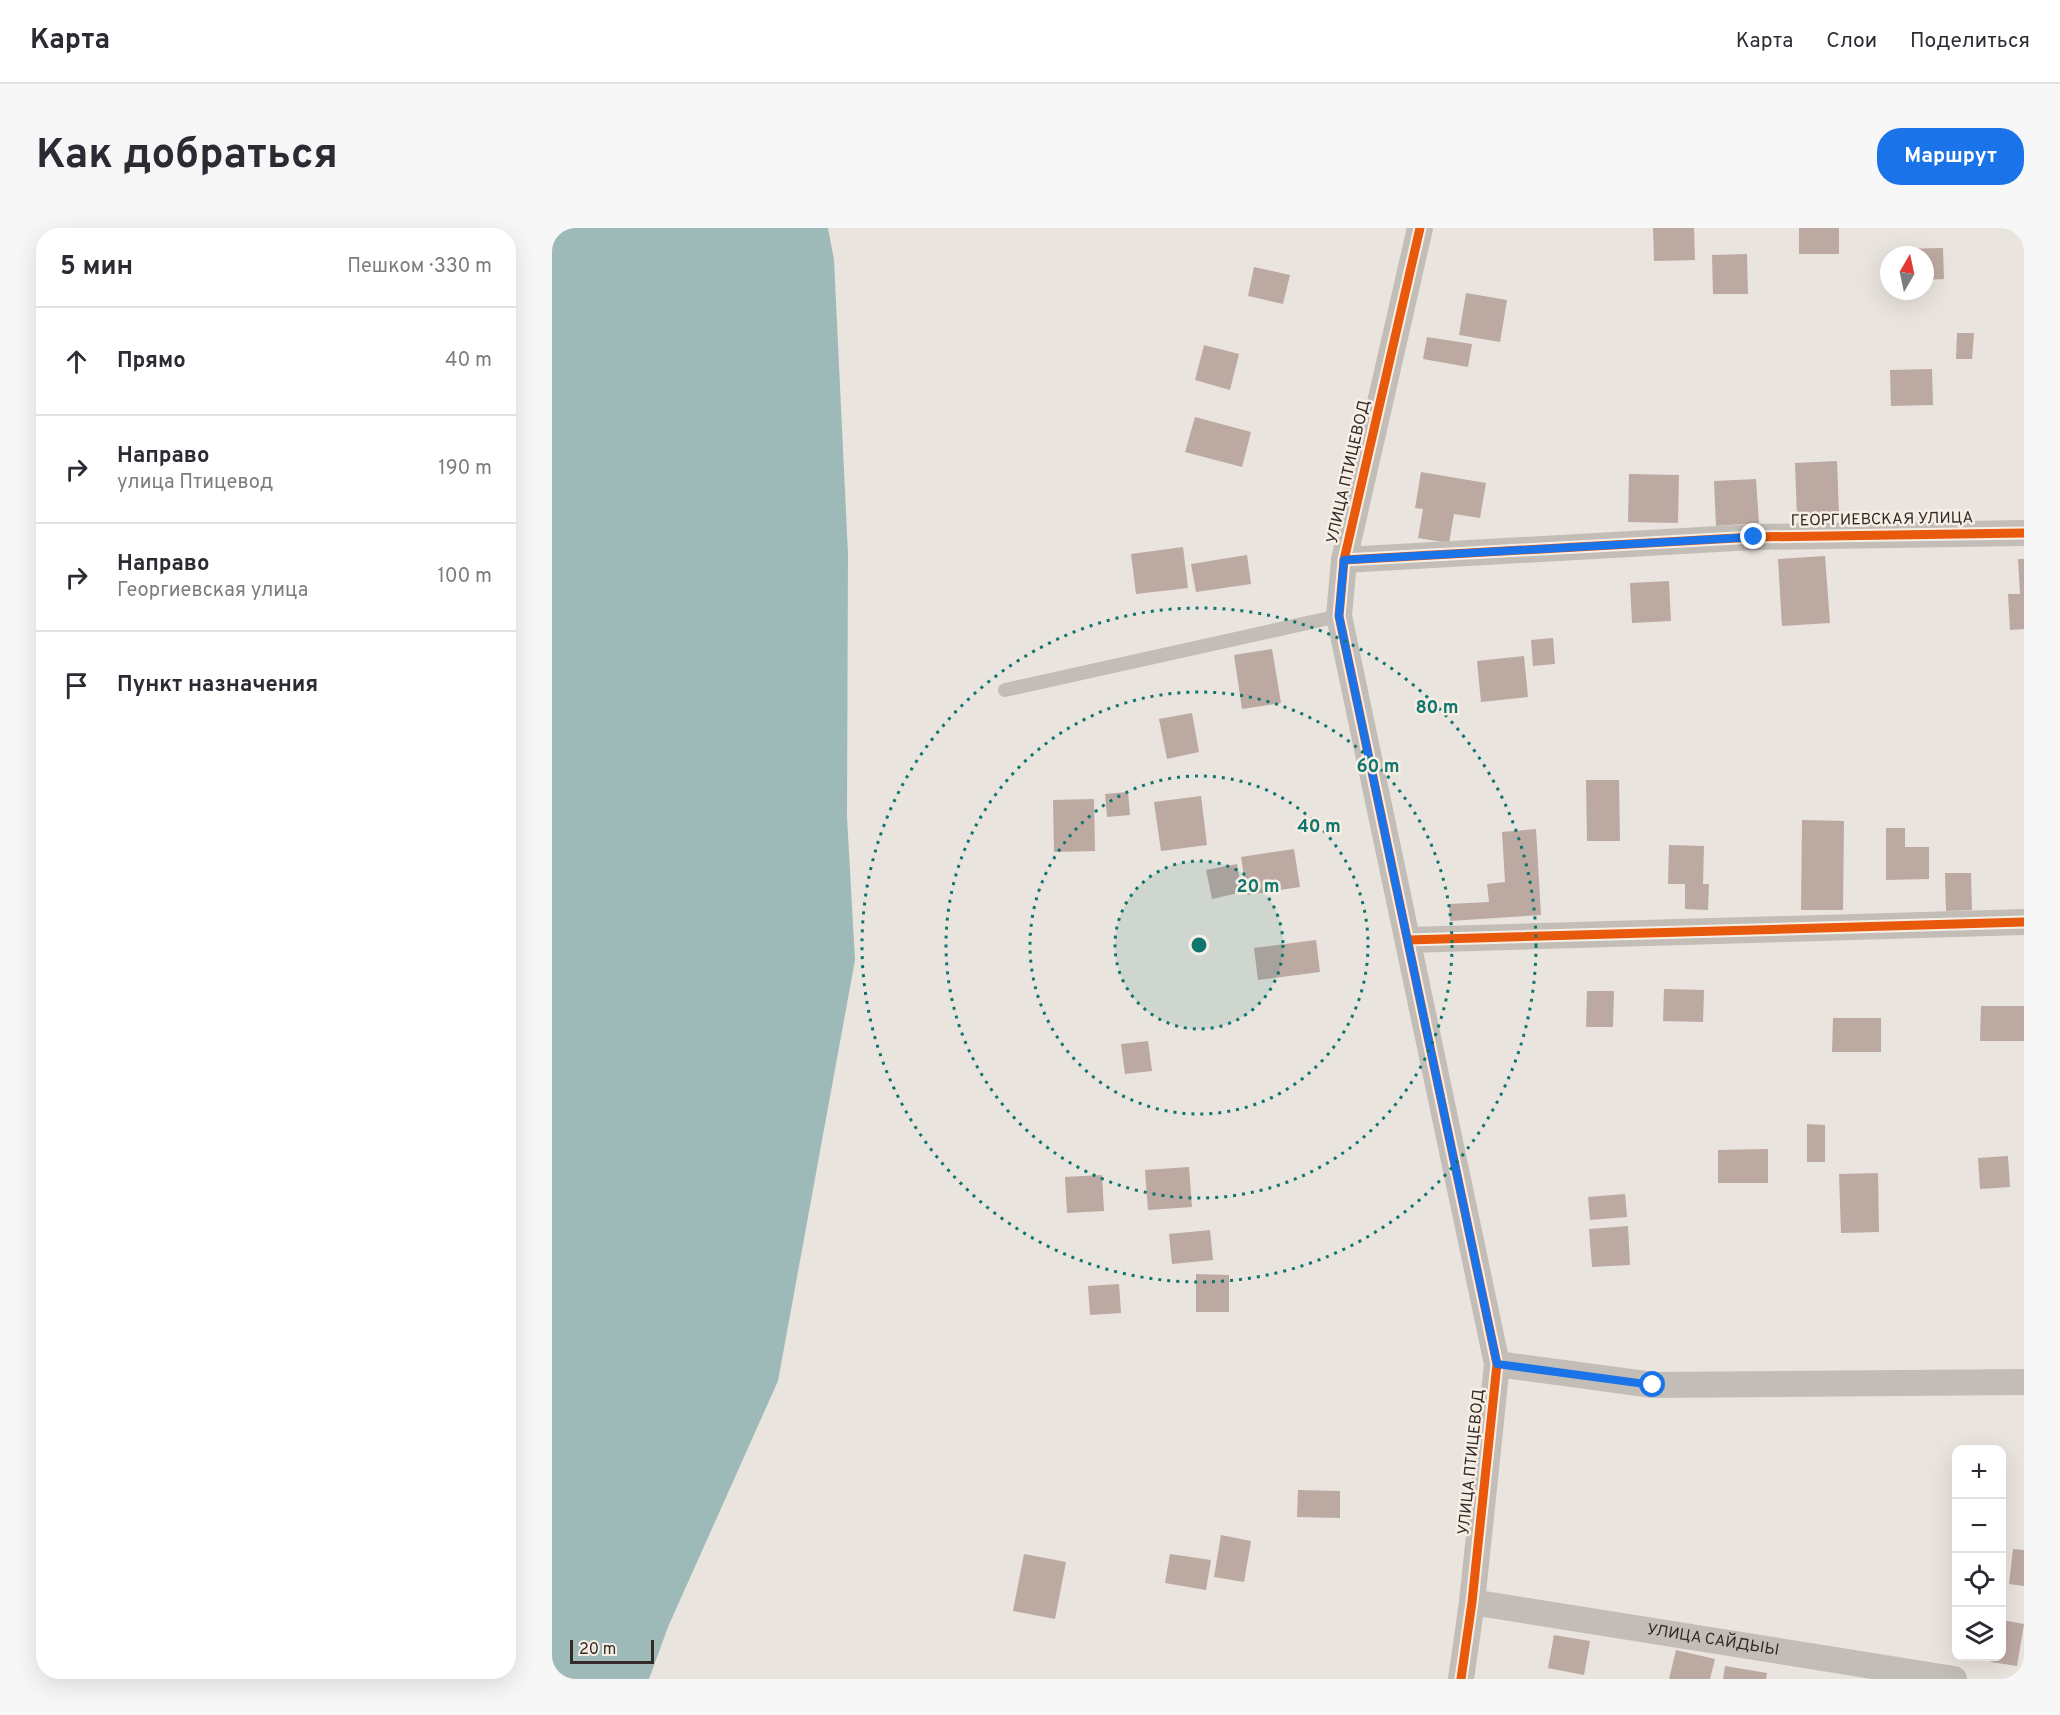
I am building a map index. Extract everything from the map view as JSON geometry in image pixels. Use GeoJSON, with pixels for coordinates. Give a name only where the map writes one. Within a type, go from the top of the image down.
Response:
{"type":"FeatureCollection","features":[{"type":"Feature","properties":{"kind":"street","name":"УЛИЦА ПТИЦЕВОД"},"geometry":{"type":"LineString","coordinates":[[1420,228],[1344,560],[1339,616],[1497,1364],[1472,1602],[1461,1679]]}},
{"type":"Feature","properties":{"kind":"street","name":"ГЕОРГИЕВСКАЯ УЛИЦА"},"geometry":{"type":"LineString","coordinates":[[1344,560],[1754,537],[2024,533]]}},
{"type":"Feature","properties":{"kind":"street"},"geometry":{"type":"LineString","coordinates":[[1408,940],[2024,922]]}},
{"type":"Feature","properties":{"kind":"street"},"geometry":{"type":"LineString","coordinates":[[1497,1364],[1653,1385],[2024,1382]]}},
{"type":"Feature","properties":{"kind":"street","name":"УЛИЦА САЙДЫЫ"},"geometry":{"type":"LineString","coordinates":[[1472,1602],[1954,1679]]}},
{"type":"Feature","properties":{"kind":"lane"},"geometry":{"type":"LineString","coordinates":[[1005,690],[1339,616]]}},
{"type":"Feature","properties":{"kind":"water"},"geometry":{"type":"Polygon","coordinates":[[[552,228],[828,228],[834,260],[848,554],[847,817],[855,960],[778,1381],[668,1627],[649,1679],[552,1679],[552,228]]]}},
{"type":"Feature","properties":{"kind":"building"},"geometry":{"type":"Polygon","coordinates":[[[1653,228],[1694,228],[1695,260],[1654,261],[1653,228]]]}},
{"type":"Feature","properties":{"kind":"building"},"geometry":{"type":"Polygon","coordinates":[[[1799,228],[1839,228],[1839,254],[1799,254],[1799,228]]]}},
{"type":"Feature","properties":{"kind":"building"},"geometry":{"type":"Polygon","coordinates":[[[1934,248],[1943,248],[1944,279],[1934,280],[1934,248]]]}},
{"type":"Feature","properties":{"kind":"building"},"geometry":{"type":"Polygon","coordinates":[[[1747,254],[1748,294],[1713,294],[1712,255],[1747,254]]]}},
{"type":"Feature","properties":{"kind":"building"},"geometry":{"type":"Polygon","coordinates":[[[1254,267],[1290,275],[1283,304],[1248,296],[1254,267]]]}},
{"type":"Feature","properties":{"kind":"building"},"geometry":{"type":"Polygon","coordinates":[[[1466,293],[1507,300],[1500,342],[1459,335],[1466,293]]]}},
{"type":"Feature","properties":{"kind":"building"},"geometry":{"type":"Polygon","coordinates":[[[1957,333],[1974,333],[1972,359],[1956,359],[1957,333]]]}},
{"type":"Feature","properties":{"kind":"building"},"geometry":{"type":"Polygon","coordinates":[[[1427,337],[1472,344],[1468,367],[1423,359],[1427,337]]]}},
{"type":"Feature","properties":{"kind":"building"},"geometry":{"type":"Polygon","coordinates":[[[1204,345],[1239,354],[1230,390],[1195,380],[1204,345]]]}},
{"type":"Feature","properties":{"kind":"building"},"geometry":{"type":"Polygon","coordinates":[[[1932,369],[1933,405],[1891,406],[1890,370],[1932,369]]]}},
{"type":"Feature","properties":{"kind":"building"},"geometry":{"type":"Polygon","coordinates":[[[1195,417],[1251,432],[1242,467],[1185,452],[1195,417]]]}},
{"type":"Feature","properties":{"kind":"building"},"geometry":{"type":"Polygon","coordinates":[[[1837,461],[1839,514],[1797,516],[1795,463],[1837,461]]]}},
{"type":"Feature","properties":{"kind":"building"},"geometry":{"type":"Polygon","coordinates":[[[1421,472],[1486,483],[1480,518],[1454,514],[1449,543],[1418,538],[1423,509],[1415,508],[1421,472]]]}},
{"type":"Feature","properties":{"kind":"building"},"geometry":{"type":"Polygon","coordinates":[[[1629,474],[1679,475],[1678,523],[1628,522],[1629,474]]]}},
{"type":"Feature","properties":{"kind":"building"},"geometry":{"type":"Polygon","coordinates":[[[1756,479],[1759,523],[1716,526],[1714,481],[1756,479]]]}},
{"type":"Feature","properties":{"kind":"building"},"geometry":{"type":"Polygon","coordinates":[[[1183,547],[1188,588],[1136,594],[1131,554],[1183,547]]]}},
{"type":"Feature","properties":{"kind":"building"},"geometry":{"type":"Polygon","coordinates":[[[1247,555],[1251,584],[1196,592],[1191,564],[1247,555]]]}},
{"type":"Feature","properties":{"kind":"building"},"geometry":{"type":"Polygon","coordinates":[[[1825,556],[1830,623],[1782,626],[1778,559],[1825,556]]]}},
{"type":"Feature","properties":{"kind":"building"},"geometry":{"type":"Polygon","coordinates":[[[2018,559],[2024,559],[2024,629],[2010,630],[2008,594],[2020,594],[2018,559]]]}},
{"type":"Feature","properties":{"kind":"building"},"geometry":{"type":"Polygon","coordinates":[[[1669,581],[1671,621],[1632,623],[1630,583],[1669,581]]]}},
{"type":"Feature","properties":{"kind":"building"},"geometry":{"type":"Polygon","coordinates":[[[1553,638],[1555,664],[1533,666],[1531,640],[1553,638]]]}},
{"type":"Feature","properties":{"kind":"building"},"geometry":{"type":"Polygon","coordinates":[[[1272,649],[1281,703],[1242,709],[1234,655],[1272,649]]]}},
{"type":"Feature","properties":{"kind":"building"},"geometry":{"type":"Polygon","coordinates":[[[1524,656],[1528,697],[1481,702],[1477,661],[1524,656]]]}},
{"type":"Feature","properties":{"kind":"building"},"geometry":{"type":"Polygon","coordinates":[[[1192,713],[1199,752],[1167,759],[1159,719],[1192,713]]]}},
{"type":"Feature","properties":{"kind":"building"},"geometry":{"type":"Polygon","coordinates":[[[1586,780],[1619,780],[1620,841],[1587,841],[1586,780]]]}},
{"type":"Feature","properties":{"kind":"building"},"geometry":{"type":"Polygon","coordinates":[[[1128,792],[1130,815],[1107,817],[1105,794],[1128,792]]]}},
{"type":"Feature","properties":{"kind":"building"},"geometry":{"type":"Polygon","coordinates":[[[1201,796],[1207,845],[1161,851],[1154,802],[1201,796]]]}},
{"type":"Feature","properties":{"kind":"building"},"geometry":{"type":"Polygon","coordinates":[[[1094,799],[1095,851],[1054,852],[1053,800],[1094,799]]]}},
{"type":"Feature","properties":{"kind":"building"},"geometry":{"type":"Polygon","coordinates":[[[1802,820],[1844,821],[1843,910],[1801,910],[1802,820]]]}},
{"type":"Feature","properties":{"kind":"building"},"geometry":{"type":"Polygon","coordinates":[[[1886,828],[1905,828],[1905,847],[1929,847],[1929,879],[1886,880],[1886,828]]]}},
{"type":"Feature","properties":{"kind":"building"},"geometry":{"type":"Polygon","coordinates":[[[1536,829],[1541,915],[1450,921],[1449,904],[1489,902],[1487,884],[1505,882],[1502,832],[1536,829]]]}},
{"type":"Feature","properties":{"kind":"building"},"geometry":{"type":"Polygon","coordinates":[[[1669,845],[1704,846],[1703,884],[1709,884],[1708,910],[1685,909],[1685,884],[1668,884],[1669,845]]]}},
{"type":"Feature","properties":{"kind":"building"},"geometry":{"type":"Polygon","coordinates":[[[1294,849],[1300,887],[1247,895],[1241,857],[1294,849]]]}},
{"type":"Feature","properties":{"kind":"building"},"geometry":{"type":"Polygon","coordinates":[[[1237,864],[1242,892],[1212,899],[1206,870],[1237,864]]]}},
{"type":"Feature","properties":{"kind":"building"},"geometry":{"type":"Polygon","coordinates":[[[1945,873],[1971,873],[1972,910],[1946,911],[1945,873]]]}},
{"type":"Feature","properties":{"kind":"building"},"geometry":{"type":"Polygon","coordinates":[[[1316,940],[1320,972],[1258,980],[1254,948],[1316,940]]]}},
{"type":"Feature","properties":{"kind":"building"},"geometry":{"type":"Polygon","coordinates":[[[1664,989],[1704,990],[1703,1022],[1663,1021],[1664,989]]]}},
{"type":"Feature","properties":{"kind":"building"},"geometry":{"type":"Polygon","coordinates":[[[1587,991],[1614,991],[1613,1027],[1586,1027],[1587,991]]]}},
{"type":"Feature","properties":{"kind":"building"},"geometry":{"type":"Polygon","coordinates":[[[1981,1006],[2024,1006],[2024,1041],[1980,1041],[1981,1006]]]}},
{"type":"Feature","properties":{"kind":"building"},"geometry":{"type":"Polygon","coordinates":[[[1833,1018],[1881,1018],[1881,1052],[1832,1052],[1833,1018]]]}},
{"type":"Feature","properties":{"kind":"building"},"geometry":{"type":"Polygon","coordinates":[[[1148,1041],[1152,1071],[1125,1074],[1121,1044],[1148,1041]]]}},
{"type":"Feature","properties":{"kind":"building"},"geometry":{"type":"Polygon","coordinates":[[[1807,1124],[1825,1125],[1825,1162],[1807,1162],[1807,1124]]]}},
{"type":"Feature","properties":{"kind":"building"},"geometry":{"type":"Polygon","coordinates":[[[1768,1149],[1768,1183],[1718,1183],[1718,1150],[1768,1149]]]}},
{"type":"Feature","properties":{"kind":"building"},"geometry":{"type":"Polygon","coordinates":[[[2008,1156],[2010,1187],[1980,1189],[1978,1158],[2008,1156]]]}},
{"type":"Feature","properties":{"kind":"building"},"geometry":{"type":"Polygon","coordinates":[[[1189,1167],[1192,1207],[1148,1210],[1145,1170],[1189,1167]]]}},
{"type":"Feature","properties":{"kind":"building"},"geometry":{"type":"Polygon","coordinates":[[[1878,1173],[1879,1232],[1841,1233],[1839,1174],[1878,1173]]]}},
{"type":"Feature","properties":{"kind":"building"},"geometry":{"type":"Polygon","coordinates":[[[1102,1175],[1104,1211],[1067,1213],[1065,1177],[1102,1175]]]}},
{"type":"Feature","properties":{"kind":"building"},"geometry":{"type":"Polygon","coordinates":[[[1625,1194],[1627,1217],[1590,1220],[1588,1197],[1625,1194]]]}},
{"type":"Feature","properties":{"kind":"building"},"geometry":{"type":"Polygon","coordinates":[[[1628,1226],[1630,1265],[1592,1267],[1589,1229],[1628,1226]]]}},
{"type":"Feature","properties":{"kind":"building"},"geometry":{"type":"Polygon","coordinates":[[[1210,1230],[1213,1260],[1172,1264],[1169,1234],[1210,1230]]]}},
{"type":"Feature","properties":{"kind":"building"},"geometry":{"type":"Polygon","coordinates":[[[1196,1274],[1229,1275],[1229,1312],[1196,1312],[1196,1274]]]}},
{"type":"Feature","properties":{"kind":"building"},"geometry":{"type":"Polygon","coordinates":[[[1119,1284],[1121,1313],[1090,1315],[1088,1286],[1119,1284]]]}},
{"type":"Feature","properties":{"kind":"building"},"geometry":{"type":"Polygon","coordinates":[[[1298,1490],[1340,1491],[1340,1518],[1297,1517],[1298,1490]]]}},
{"type":"Feature","properties":{"kind":"building"},"geometry":{"type":"Polygon","coordinates":[[[1221,1535],[1251,1541],[1244,1582],[1214,1577],[1221,1535]]]}},
{"type":"Feature","properties":{"kind":"building"},"geometry":{"type":"Polygon","coordinates":[[[2013,1549],[2024,1550],[2024,1586],[2009,1584],[2013,1549]]]}},
{"type":"Feature","properties":{"kind":"building"},"geometry":{"type":"Polygon","coordinates":[[[1024,1554],[1066,1562],[1055,1619],[1013,1611],[1024,1554]]]}},
{"type":"Feature","properties":{"kind":"building"},"geometry":{"type":"Polygon","coordinates":[[[1170,1554],[1211,1560],[1206,1590],[1165,1583],[1170,1554]]]}},
{"type":"Feature","properties":{"kind":"building"},"geometry":{"type":"Polygon","coordinates":[[[2006,1621],[2024,1624],[2017,1666],[1991,1662],[2006,1661],[2006,1621]]]}},
{"type":"Feature","properties":{"kind":"building"},"geometry":{"type":"Polygon","coordinates":[[[1554,1635],[1590,1641],[1584,1675],[1548,1668],[1554,1635]]]}},
{"type":"Feature","properties":{"kind":"building"},"geometry":{"type":"Polygon","coordinates":[[[1676,1650],[1715,1659],[1710,1679],[1669,1679],[1676,1650]]]}},
{"type":"Feature","properties":{"kind":"building"},"geometry":{"type":"Polygon","coordinates":[[[1725,1666],[1767,1673],[1766,1679],[1723,1679],[1725,1666]]]}},
{"type":"Feature","properties":{"kind":"cycle path"},"geometry":{"type":"LineString","coordinates":[[1420,228],[1344,560],[1339,616],[1497,1364],[1472,1602],[1461,1679]]}},
{"type":"Feature","properties":{"kind":"cycle path"},"geometry":{"type":"LineString","coordinates":[[1344,560],[1754,537],[2024,533]]}},
{"type":"Feature","properties":{"kind":"cycle path"},"geometry":{"type":"LineString","coordinates":[[1408,940],[2024,922]]}},
{"type":"Feature","properties":{"kind":"route"},"geometry":{"type":"LineString","coordinates":[[1653,1385],[1497,1364],[1339,616],[1344,560],[1754,537]]}}]}
